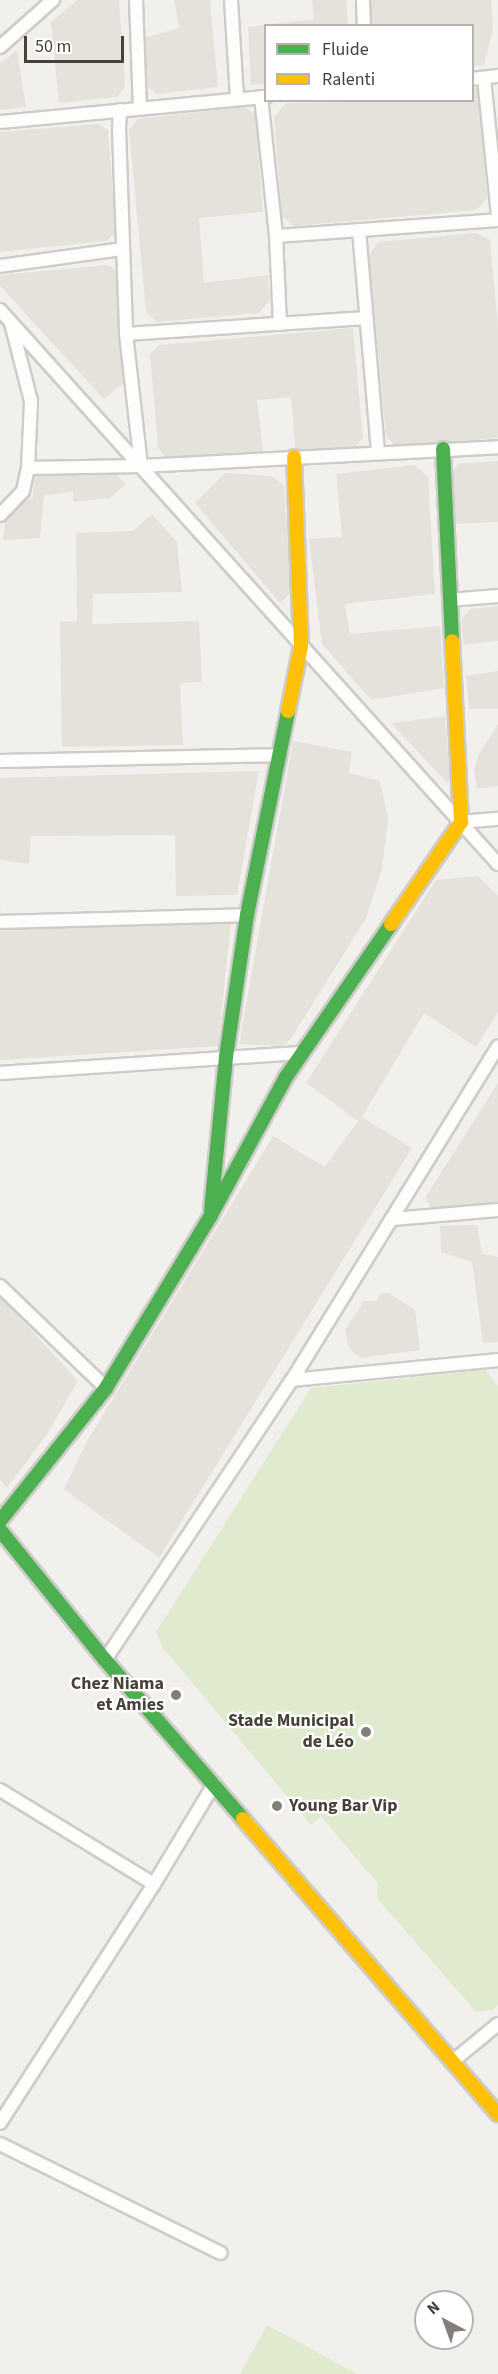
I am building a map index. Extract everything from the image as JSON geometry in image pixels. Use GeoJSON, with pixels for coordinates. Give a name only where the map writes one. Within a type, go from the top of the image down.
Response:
{"type":"FeatureCollection","features":[{"type":"Feature","properties":{"kind":"street"},"geometry":{"type":"LineString","coordinates":[[0,46],[53,0]]}},
{"type":"Feature","properties":{"kind":"street"},"geometry":{"type":"LineString","coordinates":[[136,0],[140,108]]}},
{"type":"Feature","properties":{"kind":"street"},"geometry":{"type":"LineString","coordinates":[[231,0],[237,99]]}},
{"type":"Feature","properties":{"kind":"street"},"geometry":{"type":"LineString","coordinates":[[363,0],[364,24]]}},
{"type":"Feature","properties":{"kind":"street"},"geometry":{"type":"LineString","coordinates":[[498,76],[478,78],[498,215]]}},
{"type":"Feature","properties":{"kind":"street"},"geometry":{"type":"LineString","coordinates":[[0,122],[263,97],[276,236],[280,324]]}},
{"type":"Feature","properties":{"kind":"street"},"geometry":{"type":"LineString","coordinates":[[120,110],[118,129],[126,334],[141,466]]}},
{"type":"Feature","properties":{"kind":"street"},"geometry":{"type":"LineString","coordinates":[[276,236],[498,220]]}},
{"type":"Feature","properties":{"kind":"street"},"geometry":{"type":"LineString","coordinates":[[358,230],[378,453]]}},
{"type":"Feature","properties":{"kind":"street"},"geometry":{"type":"LineString","coordinates":[[0,266],[123,249]]}},
{"type":"Feature","properties":{"kind":"street"},"geometry":{"type":"LineString","coordinates":[[0,310],[498,864]]}},
{"type":"Feature","properties":{"kind":"street"},"geometry":{"type":"LineString","coordinates":[[126,334],[366,318]]}},
{"type":"Feature","properties":{"kind":"street"},"geometry":{"type":"LineString","coordinates":[[0,515],[23,491],[28,468],[31,401],[11,321]]}},
{"type":"Feature","properties":{"kind":"street"},"geometry":{"type":"LineString","coordinates":[[28,468],[141,466],[498,447]]}},
{"type":"Feature","properties":{"kind":"street"},"geometry":{"type":"LineString","coordinates":[[0,1521],[106,1388],[210,1217],[301,1053],[461,822],[443,449]]}},
{"type":"Feature","properties":{"kind":"street"},"geometry":{"type":"LineString","coordinates":[[210,1217],[226,1057],[247,915],[302,646],[294,457]]}},
{"type":"Feature","properties":{"kind":"street"},"geometry":{"type":"LineString","coordinates":[[449,600],[498,596]]}},
{"type":"Feature","properties":{"kind":"street"},"geometry":{"type":"LineString","coordinates":[[0,761],[280,755]]}},
{"type":"Feature","properties":{"kind":"street"},"geometry":{"type":"LineString","coordinates":[[461,822],[498,819]]}},
{"type":"Feature","properties":{"kind":"street"},"geometry":{"type":"LineString","coordinates":[[0,922],[247,915]]}},
{"type":"Feature","properties":{"kind":"street"},"geometry":{"type":"LineString","coordinates":[[105,1660],[292,1380],[498,1047]]}},
{"type":"Feature","properties":{"kind":"street"},"geometry":{"type":"LineString","coordinates":[[0,1073],[301,1053]]}},
{"type":"Feature","properties":{"kind":"street"},"geometry":{"type":"LineString","coordinates":[[393,1219],[498,1209]]}},
{"type":"Feature","properties":{"kind":"street"},"geometry":{"type":"LineString","coordinates":[[0,1286],[106,1388]]}},
{"type":"Feature","properties":{"kind":"street"},"geometry":{"type":"LineString","coordinates":[[292,1380],[498,1360]]}},
{"type":"Feature","properties":{"kind":"street"},"geometry":{"type":"LineString","coordinates":[[0,1530],[105,1660],[498,2114]]}},
{"type":"Feature","properties":{"kind":"street"},"geometry":{"type":"LineString","coordinates":[[0,2123],[154,1884],[213,1784]]}},
{"type":"Feature","properties":{"kind":"street"},"geometry":{"type":"LineString","coordinates":[[0,1790],[154,1884]]}},
{"type":"Feature","properties":{"kind":"street"},"geometry":{"type":"LineString","coordinates":[[453,2061],[498,2024]]}},
{"type":"Feature","properties":{"kind":"street"},"geometry":{"type":"LineString","coordinates":[[0,2144],[220,2253]]}},
{"type":"Feature","properties":{"kind":"shaded area"},"geometry":{"type":"Polygon","coordinates":[[[77,0],[119,0],[125,87],[117,97],[59,103],[51,22],[77,0]]]}},
{"type":"Feature","properties":{"kind":"shaded area"},"geometry":{"type":"Polygon","coordinates":[[[174,0],[210,0],[218,87],[158,94],[143,84],[141,72],[146,71],[144,38],[179,28],[174,0]]]}},
{"type":"Feature","properties":{"kind":"shaded area"},"geometry":{"type":"Polygon","coordinates":[[[312,0],[346,0],[348,24],[273,24],[314,19],[312,0]]]}},
{"type":"Feature","properties":{"kind":"shaded area"},"geometry":{"type":"Polygon","coordinates":[[[369,0],[491,0],[493,30],[484,65],[474,66],[474,24],[371,24],[369,0]]]}},
{"type":"Feature","properties":{"kind":"shaded area"},"geometry":{"type":"Polygon","coordinates":[[[264,25],[264,84],[251,85],[248,27],[264,25]]]}},
{"type":"Feature","properties":{"kind":"shaded area"},"geometry":{"type":"Polygon","coordinates":[[[17,50],[26,107],[0,110],[0,64],[17,50]]]}},
{"type":"Feature","properties":{"kind":"shaded area"},"geometry":{"type":"Polygon","coordinates":[[[474,88],[478,88],[487,198],[477,210],[294,226],[282,216],[274,117],[286,103],[474,102],[474,88]]]}},
{"type":"Feature","properties":{"kind":"shaded area"},"geometry":{"type":"Polygon","coordinates":[[[244,107],[255,113],[263,212],[199,218],[204,283],[268,275],[270,300],[259,313],[157,322],[146,312],[129,129],[138,119],[244,107]]]}},
{"type":"Feature","properties":{"kind":"shaded area"},"geometry":{"type":"Polygon","coordinates":[[[98,124],[108,130],[116,232],[106,241],[0,252],[0,132],[98,124]]]}},
{"type":"Feature","properties":{"kind":"shaded area"},"geometry":{"type":"Polygon","coordinates":[[[476,233],[490,240],[498,327],[498,438],[396,447],[386,436],[369,255],[378,242],[476,233]]]}},
{"type":"Feature","properties":{"kind":"shaded area"},"geometry":{"type":"Polygon","coordinates":[[[107,265],[122,274],[130,378],[104,399],[0,286],[0,275],[107,265]]]}},
{"type":"Feature","properties":{"kind":"shaded area"},"geometry":{"type":"Polygon","coordinates":[[[353,328],[363,438],[354,448],[347,452],[296,455],[291,397],[257,400],[264,458],[227,460],[165,457],[158,448],[150,354],[159,345],[353,328]]]}},
{"type":"Feature","properties":{"kind":"shaded area"},"geometry":{"type":"Polygon","coordinates":[[[498,461],[498,522],[453,524],[450,474],[459,464],[498,461]]]}},
{"type":"Feature","properties":{"kind":"shaded area"},"geometry":{"type":"Polygon","coordinates":[[[415,465],[428,477],[435,594],[345,604],[350,634],[440,626],[444,688],[371,700],[322,644],[309,539],[342,537],[336,474],[415,465]]]}},
{"type":"Feature","properties":{"kind":"shaded area"},"geometry":{"type":"Polygon","coordinates":[[[110,468],[126,484],[110,498],[73,502],[73,492],[44,495],[40,538],[3,540],[7,508],[33,498],[35,469],[110,468]]]}},
{"type":"Feature","properties":{"kind":"shaded area"},"geometry":{"type":"Polygon","coordinates":[[[225,473],[271,476],[284,485],[288,545],[299,585],[280,603],[195,503],[225,473]]]}},
{"type":"Feature","properties":{"kind":"shaded area"},"geometry":{"type":"Polygon","coordinates":[[[152,514],[177,542],[182,592],[93,594],[92,624],[199,621],[202,682],[180,683],[183,745],[62,747],[60,622],[77,621],[76,533],[133,531],[152,514]]]}},
{"type":"Feature","properties":{"kind":"shaded area"},"geometry":{"type":"Polygon","coordinates":[[[498,606],[498,641],[464,645],[461,620],[470,609],[498,606]]]}},
{"type":"Feature","properties":{"kind":"shaded area"},"geometry":{"type":"Polygon","coordinates":[[[498,671],[498,709],[469,709],[466,676],[498,671]]]}},
{"type":"Feature","properties":{"kind":"shaded area"},"geometry":{"type":"Polygon","coordinates":[[[445,716],[450,779],[448,784],[391,723],[445,716]]]}},
{"type":"Feature","properties":{"kind":"shaded area"},"geometry":{"type":"Polygon","coordinates":[[[498,724],[498,786],[477,789],[474,770],[478,756],[498,724]]]}},
{"type":"Feature","properties":{"kind":"shaded area"},"geometry":{"type":"Polygon","coordinates":[[[293,741],[352,752],[349,773],[380,781],[388,819],[382,869],[366,918],[292,1037],[283,1046],[239,1044],[293,741]]]}},
{"type":"Feature","properties":{"kind":"shaded area"},"geometry":{"type":"Polygon","coordinates":[[[259,771],[237,895],[176,896],[175,835],[31,836],[29,864],[0,860],[0,778],[259,771]]]}},
{"type":"Feature","properties":{"kind":"shaded area"},"geometry":{"type":"Polygon","coordinates":[[[478,876],[498,896],[498,1012],[476,1047],[424,1013],[362,1117],[412,1148],[159,1558],[64,1489],[87,1441],[273,1136],[325,1167],[358,1121],[306,1083],[436,880],[478,876]]]}},
{"type":"Feature","properties":{"kind":"shaded area"},"geometry":{"type":"Polygon","coordinates":[[[0,902],[1,929],[231,923],[218,1046],[0,1060],[0,902]]]}},
{"type":"Feature","properties":{"kind":"shaded area"},"geometry":{"type":"Polygon","coordinates":[[[498,1083],[498,1202],[431,1208],[425,1198],[498,1083]]]}},
{"type":"Feature","properties":{"kind":"shaded area"},"geometry":{"type":"Polygon","coordinates":[[[477,1225],[482,1254],[498,1257],[498,1342],[483,1343],[472,1262],[441,1252],[440,1226],[477,1225]]]}},
{"type":"Feature","properties":{"kind":"shaded area"},"geometry":{"type":"Polygon","coordinates":[[[389,1293],[415,1310],[420,1350],[360,1358],[349,1348],[345,1330],[364,1301],[377,1301],[379,1294],[389,1293]]]}},
{"type":"Feature","properties":{"kind":"shaded area"},"geometry":{"type":"Polygon","coordinates":[[[0,1296],[78,1381],[47,1434],[7,1488],[0,1480],[0,1296]]]}},
{"type":"Feature","properties":{"kind":"green space","name":"Stade Municipal de Léo"},"geometry":{"type":"Polygon","coordinates":[[[485,1370],[498,1386],[498,2005],[492,2010],[476,2012],[377,1898],[378,1884],[321,1816],[311,1825],[163,1648],[156,1632],[311,1388],[485,1370]]]}},
{"type":"Feature","properties":{"kind":"green space"},"geometry":{"type":"Polygon","coordinates":[[[267,2325],[357,2374],[240,2374],[267,2325]]]}},
{"type":"Feature","properties":{"kind":"traffic: fast"},"geometry":{"type":"LineString","coordinates":[[443,449],[452,641]]}},
{"type":"Feature","properties":{"kind":"traffic: fast"},"geometry":{"type":"LineString","coordinates":[[211,1210],[226,1057],[247,915],[288,711]]}},
{"type":"Feature","properties":{"kind":"traffic: fast"},"geometry":{"type":"LineString","coordinates":[[0,1521],[106,1388],[210,1217],[286,1077],[391,924]]}},
{"type":"Feature","properties":{"kind":"traffic: fast"},"geometry":{"type":"LineString","coordinates":[[0,1530],[105,1660],[243,1819]]}},
{"type":"Feature","properties":{"kind":"traffic: slow"},"geometry":{"type":"LineString","coordinates":[[288,711],[301,646],[294,457]]}},
{"type":"Feature","properties":{"kind":"traffic: slow"},"geometry":{"type":"LineString","coordinates":[[391,924],[461,822],[452,641]]}},
{"type":"Feature","properties":{"kind":"traffic: slow"},"geometry":{"type":"LineString","coordinates":[[243,1819],[498,2114]]}},
{"type":"Feature","properties":{"kind":"place","name":"Chez Niama et Amies"},"geometry":{"type":"Point","coordinates":[176,1695]}},
{"type":"Feature","properties":{"kind":"place","name":"Stade Municipal de Léo"},"geometry":{"type":"Point","coordinates":[366,1732]}},
{"type":"Feature","properties":{"kind":"place","name":"Young Bar Vip"},"geometry":{"type":"Point","coordinates":[277,1806]}}]}
